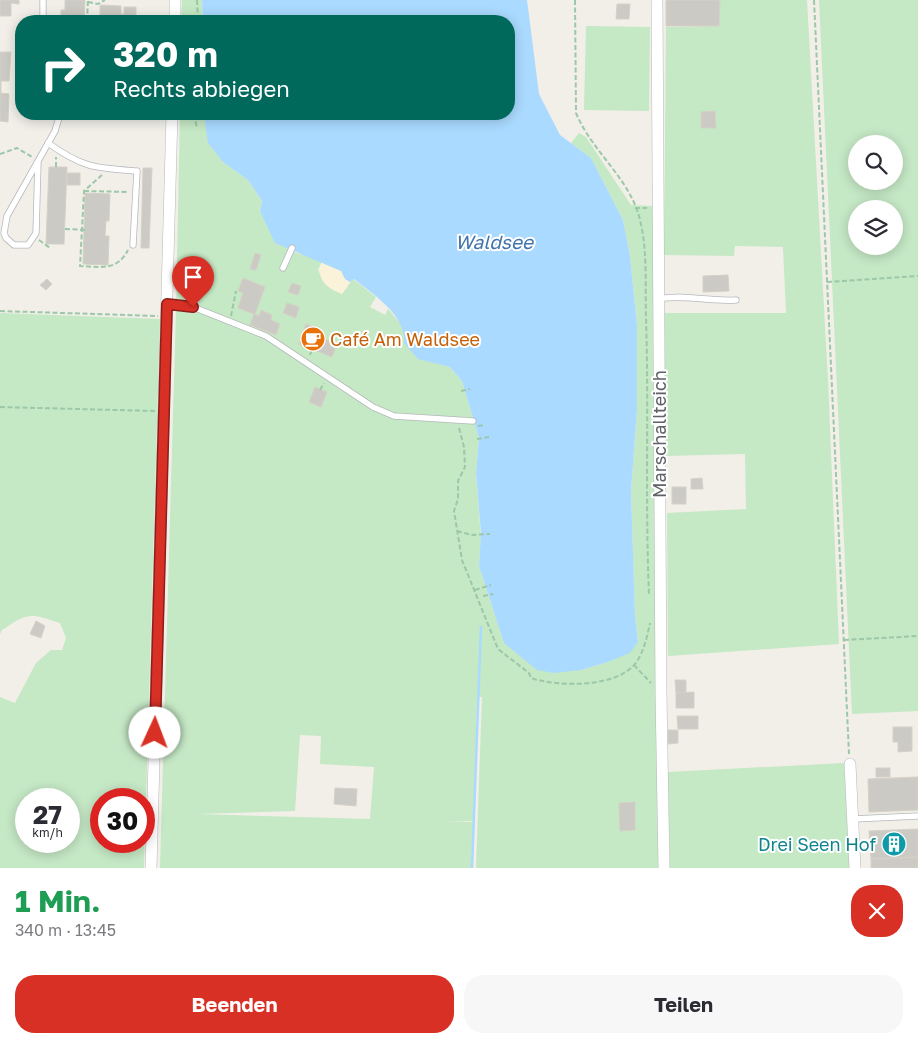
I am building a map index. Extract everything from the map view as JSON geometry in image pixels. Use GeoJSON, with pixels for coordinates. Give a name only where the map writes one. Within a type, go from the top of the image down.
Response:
{"type":"FeatureCollection","features":[{"type":"Feature","properties":{"kind":"street"},"geometry":{"type":"LineString","coordinates":[[174,15],[175,0]]}},
{"type":"Feature","properties":{"kind":"street","name":"Marschallteich"},"geometry":{"type":"LineString","coordinates":[[657,0],[660,694],[664,868]]}},
{"type":"Feature","properties":{"kind":"street"},"geometry":{"type":"LineString","coordinates":[[151,868],[172,120]]}},
{"type":"Feature","properties":{"kind":"street"},"geometry":{"type":"LineString","coordinates":[[850,764],[855,868]]}},
{"type":"Feature","properties":{"kind":"lane"},"geometry":{"type":"LineString","coordinates":[[42,0],[43,15]]}},
{"type":"Feature","properties":{"kind":"lane"},"geometry":{"type":"LineString","coordinates":[[38,161],[35,237],[28,245],[14,245],[6,238],[4,228],[12,207],[48,143],[58,120]]}},
{"type":"Feature","properties":{"kind":"lane"},"geometry":{"type":"LineString","coordinates":[[48,143],[71,159],[92,167],[137,171],[134,245]]}},
{"type":"Feature","properties":{"kind":"lane"},"geometry":{"type":"LineString","coordinates":[[283,268],[292,248]]}},
{"type":"Feature","properties":{"kind":"lane"},"geometry":{"type":"LineString","coordinates":[[658,299],[682,297],[721,301],[736,300]]}},
{"type":"Feature","properties":{"kind":"lane"},"geometry":{"type":"LineString","coordinates":[[167,304],[193,307],[266,336],[373,407],[394,416],[473,424]]}},
{"type":"Feature","properties":{"kind":"lane"},"geometry":{"type":"LineString","coordinates":[[852,819],[918,816]]}},
{"type":"Feature","properties":{"kind":"path"},"geometry":{"type":"LineString","coordinates":[[87,15],[87,1],[98,4],[105,0]]}},
{"type":"Feature","properties":{"kind":"path"},"geometry":{"type":"LineString","coordinates":[[197,0],[198,15]]}},
{"type":"Feature","properties":{"kind":"path"},"geometry":{"type":"LineString","coordinates":[[575,0],[576,113],[580,122],[611,165],[635,208],[645,249],[648,380],[646,454],[647,555],[650,596]]}},
{"type":"Feature","properties":{"kind":"path"},"geometry":{"type":"LineString","coordinates":[[814,0],[850,764]]}},
{"type":"Feature","properties":{"kind":"path"},"geometry":{"type":"LineString","coordinates":[[195,120],[197,128]]}},
{"type":"Feature","properties":{"kind":"path"},"geometry":{"type":"LineString","coordinates":[[0,154],[17,148],[38,161]]}},
{"type":"Feature","properties":{"kind":"path"},"geometry":{"type":"LineString","coordinates":[[106,169],[84,191],[84,230],[80,266],[110,268],[118,264],[134,245]]}},
{"type":"Feature","properties":{"kind":"path"},"geometry":{"type":"LineString","coordinates":[[84,191],[136,193]]}},
{"type":"Feature","properties":{"kind":"path"},"geometry":{"type":"LineString","coordinates":[[635,208],[658,208]]}},
{"type":"Feature","properties":{"kind":"path"},"geometry":{"type":"LineString","coordinates":[[65,229],[84,230]]}},
{"type":"Feature","properties":{"kind":"path"},"geometry":{"type":"LineString","coordinates":[[35,237],[50,248]]}},
{"type":"Feature","properties":{"kind":"path"},"geometry":{"type":"LineString","coordinates":[[827,282],[918,276]]}},
{"type":"Feature","properties":{"kind":"path"},"geometry":{"type":"LineString","coordinates":[[233,307],[236,291]]}},
{"type":"Feature","properties":{"kind":"path"},"geometry":{"type":"LineString","coordinates":[[0,311],[155,316]]}},
{"type":"Feature","properties":{"kind":"path"},"geometry":{"type":"LineString","coordinates":[[461,391],[470,389]]}},
{"type":"Feature","properties":{"kind":"path"},"geometry":{"type":"LineString","coordinates":[[0,407],[163,411]]}},
{"type":"Feature","properties":{"kind":"path"},"geometry":{"type":"LineString","coordinates":[[452,421],[459,426],[464,447],[465,467],[458,481],[458,499],[454,511],[454,524],[462,560],[498,648],[529,673],[531,678],[543,682],[575,686],[621,675],[634,665],[641,655],[651,620]]}},
{"type":"Feature","properties":{"kind":"path"},"geometry":{"type":"LineString","coordinates":[[473,424],[485,425]]}},
{"type":"Feature","properties":{"kind":"path"},"geometry":{"type":"LineString","coordinates":[[477,439],[489,437]]}},
{"type":"Feature","properties":{"kind":"path"},"geometry":{"type":"LineString","coordinates":[[457,531],[472,535],[490,534]]}},
{"type":"Feature","properties":{"kind":"path"},"geometry":{"type":"LineString","coordinates":[[474,590],[491,585]]}},
{"type":"Feature","properties":{"kind":"path"},"geometry":{"type":"LineString","coordinates":[[484,596],[493,594]]}},
{"type":"Feature","properties":{"kind":"path"},"geometry":{"type":"LineString","coordinates":[[844,640],[918,636]]}},
{"type":"Feature","properties":{"kind":"path"},"geometry":{"type":"LineString","coordinates":[[634,665],[660,694]]}},
{"type":"Feature","properties":{"kind":"green space"},"geometry":{"type":"Polygon","coordinates":[[[182,0],[202,0],[203,15],[181,15],[182,0]]]}},
{"type":"Feature","properties":{"kind":"green space"},"geometry":{"type":"Polygon","coordinates":[[[720,0],[807,0],[828,380],[839,644],[668,656],[667,513],[746,509],[745,454],[666,456],[664,313],[786,313],[783,247],[735,246],[734,256],[664,255],[666,27],[719,26],[720,0]]]}},
{"type":"Feature","properties":{"kind":"green space"},"geometry":{"type":"Polygon","coordinates":[[[819,0],[918,0],[918,711],[852,714],[819,0]]]}},
{"type":"Feature","properties":{"kind":"green space"},"geometry":{"type":"Polygon","coordinates":[[[586,26],[650,27],[649,111],[584,110],[586,26]]]}},
{"type":"Feature","properties":{"kind":"green space"},"geometry":{"type":"Polygon","coordinates":[[[180,120],[205,120],[208,137],[223,162],[248,180],[262,201],[260,211],[290,247],[295,249],[294,252],[322,261],[318,270],[325,284],[342,294],[353,279],[376,297],[370,307],[385,315],[388,309],[401,324],[405,334],[442,365],[450,367],[462,381],[479,438],[476,473],[481,539],[479,566],[504,643],[581,670],[605,663],[638,642],[635,616],[631,491],[637,409],[637,326],[630,256],[623,220],[591,158],[571,143],[579,133],[586,137],[631,205],[654,206],[659,868],[476,868],[482,697],[477,697],[474,821],[446,821],[473,822],[471,868],[160,868],[180,120]],[[300,735],[295,811],[197,814],[370,819],[374,767],[320,764],[321,736],[300,735]]]}},
{"type":"Feature","properties":{"kind":"green space"},"geometry":{"type":"Polygon","coordinates":[[[0,313],[160,319],[146,788],[90,788],[90,853],[144,853],[144,868],[0,868],[0,697],[15,703],[36,663],[51,650],[62,650],[66,638],[60,623],[36,616],[24,617],[2,630],[0,634],[0,313]]]}},
{"type":"Feature","properties":{"kind":"green space"},"geometry":{"type":"Polygon","coordinates":[[[844,763],[850,868],[670,868],[668,772],[844,763]]]}},
{"type":"Feature","properties":{"kind":"sand"},"geometry":{"type":"Polygon","coordinates":[[[322,261],[341,271],[345,279],[350,282],[342,294],[331,289],[323,282],[320,272],[322,261]]]}},
{"type":"Feature","properties":{"kind":"water","name":"Waldsee"},"geometry":{"type":"Polygon","coordinates":[[[202,0],[527,0],[539,94],[560,135],[591,158],[623,220],[630,256],[637,326],[637,409],[631,491],[635,616],[638,642],[630,653],[581,670],[554,673],[537,670],[504,643],[479,566],[481,534],[476,473],[479,438],[462,381],[450,367],[418,359],[404,343],[403,333],[395,315],[354,279],[350,282],[345,279],[341,271],[275,243],[260,211],[262,201],[248,180],[223,162],[208,143],[205,120],[515,120],[515,15],[203,15],[202,0]]]}},
{"type":"Feature","properties":{"kind":"building"},"geometry":{"type":"Polygon","coordinates":[[[0,0],[19,0],[19,4],[11,3],[11,16],[0,16],[0,0]]]}},
{"type":"Feature","properties":{"kind":"building"},"geometry":{"type":"Polygon","coordinates":[[[65,0],[85,0],[84,15],[61,15],[61,10],[65,10],[65,0]]]}},
{"type":"Feature","properties":{"kind":"building"},"geometry":{"type":"Polygon","coordinates":[[[666,0],[720,0],[719,26],[666,26],[666,0]]]}},
{"type":"Feature","properties":{"kind":"building"},"geometry":{"type":"Polygon","coordinates":[[[617,4],[630,4],[629,19],[616,19],[617,4]]]}},
{"type":"Feature","properties":{"kind":"building"},"geometry":{"type":"Polygon","coordinates":[[[100,5],[121,6],[121,14],[124,14],[124,7],[136,7],[136,15],[100,15],[100,5]]]}},
{"type":"Feature","properties":{"kind":"building"},"geometry":{"type":"Polygon","coordinates":[[[0,52],[11,52],[9,81],[1,81],[1,93],[9,94],[8,122],[0,121],[0,52]]]}},
{"type":"Feature","properties":{"kind":"building"},"geometry":{"type":"Polygon","coordinates":[[[715,111],[716,128],[701,128],[701,112],[715,111]]]}},
{"type":"Feature","properties":{"kind":"building"},"geometry":{"type":"Polygon","coordinates":[[[49,167],[67,167],[64,244],[46,244],[49,167]]]}},
{"type":"Feature","properties":{"kind":"building"},"geometry":{"type":"Polygon","coordinates":[[[143,168],[152,168],[149,248],[141,248],[143,168]]]}},
{"type":"Feature","properties":{"kind":"building"},"geometry":{"type":"Polygon","coordinates":[[[67,173],[80,173],[80,185],[67,185],[67,173]]]}},
{"type":"Feature","properties":{"kind":"building"},"geometry":{"type":"Polygon","coordinates":[[[85,193],[110,194],[109,221],[106,221],[105,236],[109,236],[108,265],[83,264],[85,193]]]}},
{"type":"Feature","properties":{"kind":"building"},"geometry":{"type":"Polygon","coordinates":[[[255,253],[261,255],[256,270],[250,269],[255,253]]]}},
{"type":"Feature","properties":{"kind":"building"},"geometry":{"type":"Polygon","coordinates":[[[728,275],[729,291],[703,292],[703,276],[728,275]]]}},
{"type":"Feature","properties":{"kind":"building"},"geometry":{"type":"Polygon","coordinates":[[[243,278],[265,287],[255,314],[259,316],[261,310],[272,315],[271,320],[280,324],[276,335],[250,325],[254,314],[238,308],[243,293],[238,291],[243,278]]]}},
{"type":"Feature","properties":{"kind":"building"},"geometry":{"type":"Polygon","coordinates":[[[47,279],[52,284],[46,290],[40,285],[47,279]]]}},
{"type":"Feature","properties":{"kind":"building"},"geometry":{"type":"Polygon","coordinates":[[[292,283],[301,286],[298,295],[288,292],[292,283]]]}},
{"type":"Feature","properties":{"kind":"building"},"geometry":{"type":"Polygon","coordinates":[[[287,303],[299,307],[296,318],[283,313],[287,303]]]}},
{"type":"Feature","properties":{"kind":"building","name":"Café Am Waldsee"},"geometry":{"type":"Polygon","coordinates":[[[306,324],[318,329],[315,335],[337,344],[332,357],[299,344],[306,324]]]}},
{"type":"Feature","properties":{"kind":"building"},"geometry":{"type":"Polygon","coordinates":[[[315,387],[327,392],[321,407],[309,402],[315,387]]]}},
{"type":"Feature","properties":{"kind":"building"},"geometry":{"type":"Polygon","coordinates":[[[702,478],[703,489],[691,489],[691,479],[702,478]]]}},
{"type":"Feature","properties":{"kind":"building"},"geometry":{"type":"Polygon","coordinates":[[[672,487],[686,487],[686,504],[672,504],[672,487]]]}},
{"type":"Feature","properties":{"kind":"building"},"geometry":{"type":"Polygon","coordinates":[[[36,621],[45,626],[41,638],[30,634],[36,621]]]}},
{"type":"Feature","properties":{"kind":"building"},"geometry":{"type":"Polygon","coordinates":[[[675,680],[686,680],[686,692],[676,693],[675,680]]]}},
{"type":"Feature","properties":{"kind":"building"},"geometry":{"type":"Polygon","coordinates":[[[694,692],[694,708],[676,708],[676,693],[694,692]]]}},
{"type":"Feature","properties":{"kind":"building"},"geometry":{"type":"Polygon","coordinates":[[[677,716],[698,716],[698,729],[678,729],[677,716]]]}},
{"type":"Feature","properties":{"kind":"building"},"geometry":{"type":"Polygon","coordinates":[[[893,727],[912,727],[912,751],[898,752],[898,742],[893,742],[893,727]]]}},
{"type":"Feature","properties":{"kind":"building"},"geometry":{"type":"Polygon","coordinates":[[[668,730],[678,730],[678,743],[668,744],[668,730]]]}},
{"type":"Feature","properties":{"kind":"building"},"geometry":{"type":"Polygon","coordinates":[[[876,768],[890,768],[890,777],[876,777],[876,768]]]}},
{"type":"Feature","properties":{"kind":"building"},"geometry":{"type":"Polygon","coordinates":[[[918,777],[918,810],[869,812],[868,779],[918,777]]]}},
{"type":"Feature","properties":{"kind":"building"},"geometry":{"type":"Polygon","coordinates":[[[335,788],[357,789],[356,806],[334,804],[335,788]]]}},
{"type":"Feature","properties":{"kind":"building"},"geometry":{"type":"Polygon","coordinates":[[[635,802],[635,830],[620,831],[619,803],[635,802]]]}},
{"type":"Feature","properties":{"kind":"building","name":"Drei Seen Hof"},"geometry":{"type":"Polygon","coordinates":[[[918,829],[918,857],[871,859],[869,831],[918,829]]]}},
{"type":"Feature","properties":{"kind":"building"},"geometry":{"type":"Polygon","coordinates":[[[918,857],[918,868],[871,868],[871,859],[918,857]]]}},
{"type":"Feature","properties":{"kind":"waterway"},"geometry":{"type":"LineString","coordinates":[[472,868],[481,627]]}},
{"type":"Feature","properties":{"kind":"place","name":"Café Am Waldsee"},"geometry":{"type":"Point","coordinates":[313,339]}},
{"type":"Feature","properties":{"kind":"place","name":"Drei Seen Hof"},"geometry":{"type":"Point","coordinates":[894,844]}},
{"type":"Feature","properties":{"kind":"route"},"geometry":{"type":"LineString","coordinates":[[155,733],[167,304],[193,307]]}}]}
